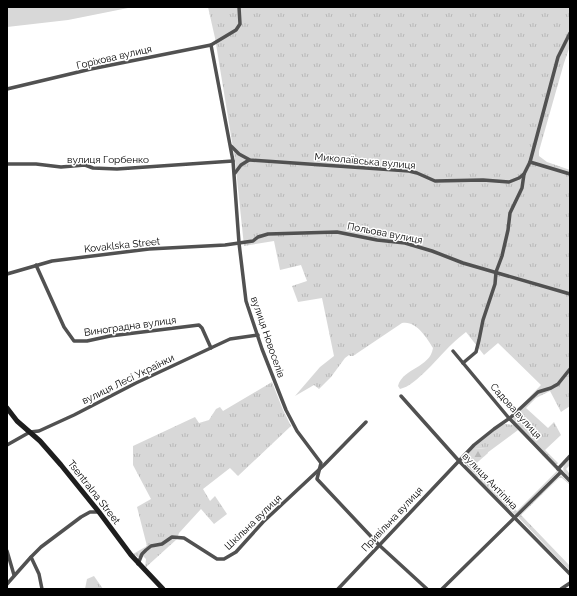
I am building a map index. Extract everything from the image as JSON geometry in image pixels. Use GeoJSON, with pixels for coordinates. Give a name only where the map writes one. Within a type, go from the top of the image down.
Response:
{"type":"FeatureCollection","features":[{"type":"Feature","properties":{"kind":"street","name":"Горіхова вулиця"},"geometry":{"type":"LineString","coordinates":[[7,89],[121,63],[211,45],[233,32],[240,24],[239,7]]}},
{"type":"Feature","properties":{"kind":"street"},"geometry":{"type":"LineString","coordinates":[[463,363],[476,352],[483,320],[495,284],[496,272],[502,256],[510,214],[522,188],[524,174],[530,162],[558,58],[570,33]]}},
{"type":"Feature","properties":{"kind":"street","name":"вулиця Новоселів"},"geometry":{"type":"LineString","coordinates":[[211,45],[233,161],[239,243],[246,301],[286,410],[297,432],[321,463],[318,471]]}},
{"type":"Feature","properties":{"kind":"street"},"geometry":{"type":"LineString","coordinates":[[230,145],[250,160]]}},
{"type":"Feature","properties":{"kind":"street"},"geometry":{"type":"LineString","coordinates":[[234,174],[241,164],[250,160]]}},
{"type":"Feature","properties":{"kind":"street","name":"Миколаївська вулиця"},"geometry":{"type":"LineString","coordinates":[[250,160],[410,171],[435,181],[483,180],[509,182],[524,174]]}},
{"type":"Feature","properties":{"kind":"street","name":"вулиця Горбенко"},"geometry":{"type":"LineString","coordinates":[[7,164],[36,164],[61,167],[85,165],[93,168],[118,169],[233,161]]}},
{"type":"Feature","properties":{"kind":"street"},"geometry":{"type":"LineString","coordinates":[[530,162],[570,174]]}},
{"type":"Feature","properties":{"kind":"street","name":"Польова вулиця"},"geometry":{"type":"LineString","coordinates":[[239,243],[253,241],[258,237],[268,234],[346,233],[377,240],[405,243],[432,251],[463,263],[570,294]]}},
{"type":"Feature","properties":{"kind":"street","name":"Kovaklska Street"},"geometry":{"type":"LineString","coordinates":[[7,274],[52,261],[149,249],[239,243]]}},
{"type":"Feature","properties":{"kind":"street","name":"Виноградна вулиця"},"geometry":{"type":"LineString","coordinates":[[36,265],[64,327],[74,341],[87,341],[110,336],[198,324],[202,328],[211,348]]}},
{"type":"Feature","properties":{"kind":"street","name":"вулиця Лесі Українки"},"geometry":{"type":"LineString","coordinates":[[7,445],[30,432],[39,431],[74,415],[130,386],[211,348],[230,340],[258,335]]}},
{"type":"Feature","properties":{"kind":"street","name":"Садова вулиця"},"geometry":{"type":"LineString","coordinates":[[452,351],[510,418],[570,481]]}},
{"type":"Feature","properties":{"kind":"street","name":"Привільна вулиця"},"geometry":{"type":"LineString","coordinates":[[338,589],[474,445],[510,418],[538,392],[558,384],[570,369]]}},
{"type":"Feature","properties":{"kind":"street","name":"вулиця Антіпіна"},"geometry":{"type":"LineString","coordinates":[[401,396],[459,461],[570,574]]}},
{"type":"Feature","properties":{"kind":"street","name":"Tsentralna Street"},"geometry":{"type":"LineString","coordinates":[[7,408],[17,421],[40,441],[61,465],[138,564],[163,589]]}},
{"type":"Feature","properties":{"kind":"street","name":"Шкільна вулиця"},"geometry":{"type":"LineString","coordinates":[[138,564],[142,554],[151,546],[162,544],[172,537],[184,538],[217,559],[224,559],[236,552],[263,522],[318,471],[366,422]]}},
{"type":"Feature","properties":{"kind":"street"},"geometry":{"type":"LineString","coordinates":[[442,589],[515,518],[560,471],[570,456]]}},
{"type":"Feature","properties":{"kind":"street"},"geometry":{"type":"LineString","coordinates":[[318,471],[317,479],[379,545],[427,589]]}},
{"type":"Feature","properties":{"kind":"street"},"geometry":{"type":"LineString","coordinates":[[7,584],[41,548],[81,517],[90,512],[99,512]]}},
{"type":"Feature","properties":{"kind":"street"},"geometry":{"type":"LineString","coordinates":[[7,551],[14,575]]}},
{"type":"Feature","properties":{"kind":"street"},"geometry":{"type":"LineString","coordinates":[[31,557],[39,574],[42,589]]}},
{"type":"Feature","properties":{"kind":"street"},"geometry":{"type":"LineString","coordinates":[[561,589],[570,583]]}},
{"type":"Feature","properties":{"kind":"green space"},"geometry":{"type":"Polygon","coordinates":[[[7,7],[133,7],[68,20],[7,27],[7,7]]]}},
{"type":"Feature","properties":{"kind":"green space"},"geometry":{"type":"Polygon","coordinates":[[[208,7],[570,7],[570,46],[539,151],[539,156],[547,162],[570,170],[570,406],[561,412],[550,391],[536,398],[526,408],[548,428],[554,422],[561,435],[545,450],[558,463],[557,464],[555,464],[514,422],[512,415],[541,385],[498,343],[484,355],[466,332],[454,342],[428,370],[406,387],[400,389],[398,386],[405,375],[427,360],[431,355],[433,348],[416,327],[412,324],[402,323],[353,356],[349,355],[345,358],[331,377],[319,389],[314,385],[295,396],[320,367],[334,356],[322,298],[298,302],[292,286],[307,281],[301,265],[280,270],[274,241],[244,246],[235,160],[215,38],[208,7]]]}},
{"type":"Feature","properties":{"kind":"green space"},"geometry":{"type":"Polygon","coordinates":[[[272,382],[291,426],[238,476],[230,468],[203,489],[210,501],[215,496],[227,514],[214,524],[201,509],[179,533],[177,539],[145,568],[146,559],[143,556],[138,557],[133,554],[147,546],[137,507],[151,499],[133,465],[133,446],[195,417],[199,423],[209,420],[216,409],[220,407],[223,411],[272,382]]]}},
{"type":"Feature","properties":{"kind":"green space"},"geometry":{"type":"Polygon","coordinates":[[[505,424],[514,425],[518,430],[487,453],[486,449],[476,448],[470,450],[497,427],[505,424]]]}},
{"type":"Feature","properties":{"kind":"green space"},"geometry":{"type":"Polygon","coordinates":[[[531,443],[558,470],[558,472],[515,515],[469,468],[472,467],[517,511],[557,471],[531,443]]]}},
{"type":"Feature","properties":{"kind":"green space"},"geometry":{"type":"Polygon","coordinates":[[[474,448],[487,449],[488,453],[471,468],[469,468],[462,460],[470,450],[474,448]]]}},
{"type":"Feature","properties":{"kind":"green space"},"geometry":{"type":"Polygon","coordinates":[[[570,458],[570,465],[566,469],[570,474],[570,478],[563,468],[570,458]]]}},
{"type":"Feature","properties":{"kind":"green space"},"geometry":{"type":"Polygon","coordinates":[[[561,475],[570,485],[562,478],[559,478],[521,515],[570,566],[570,571],[518,517],[561,475]]]}},
{"type":"Feature","properties":{"kind":"green space"},"geometry":{"type":"Polygon","coordinates":[[[94,576],[103,589],[85,589],[87,579],[94,576]]]}}]}
